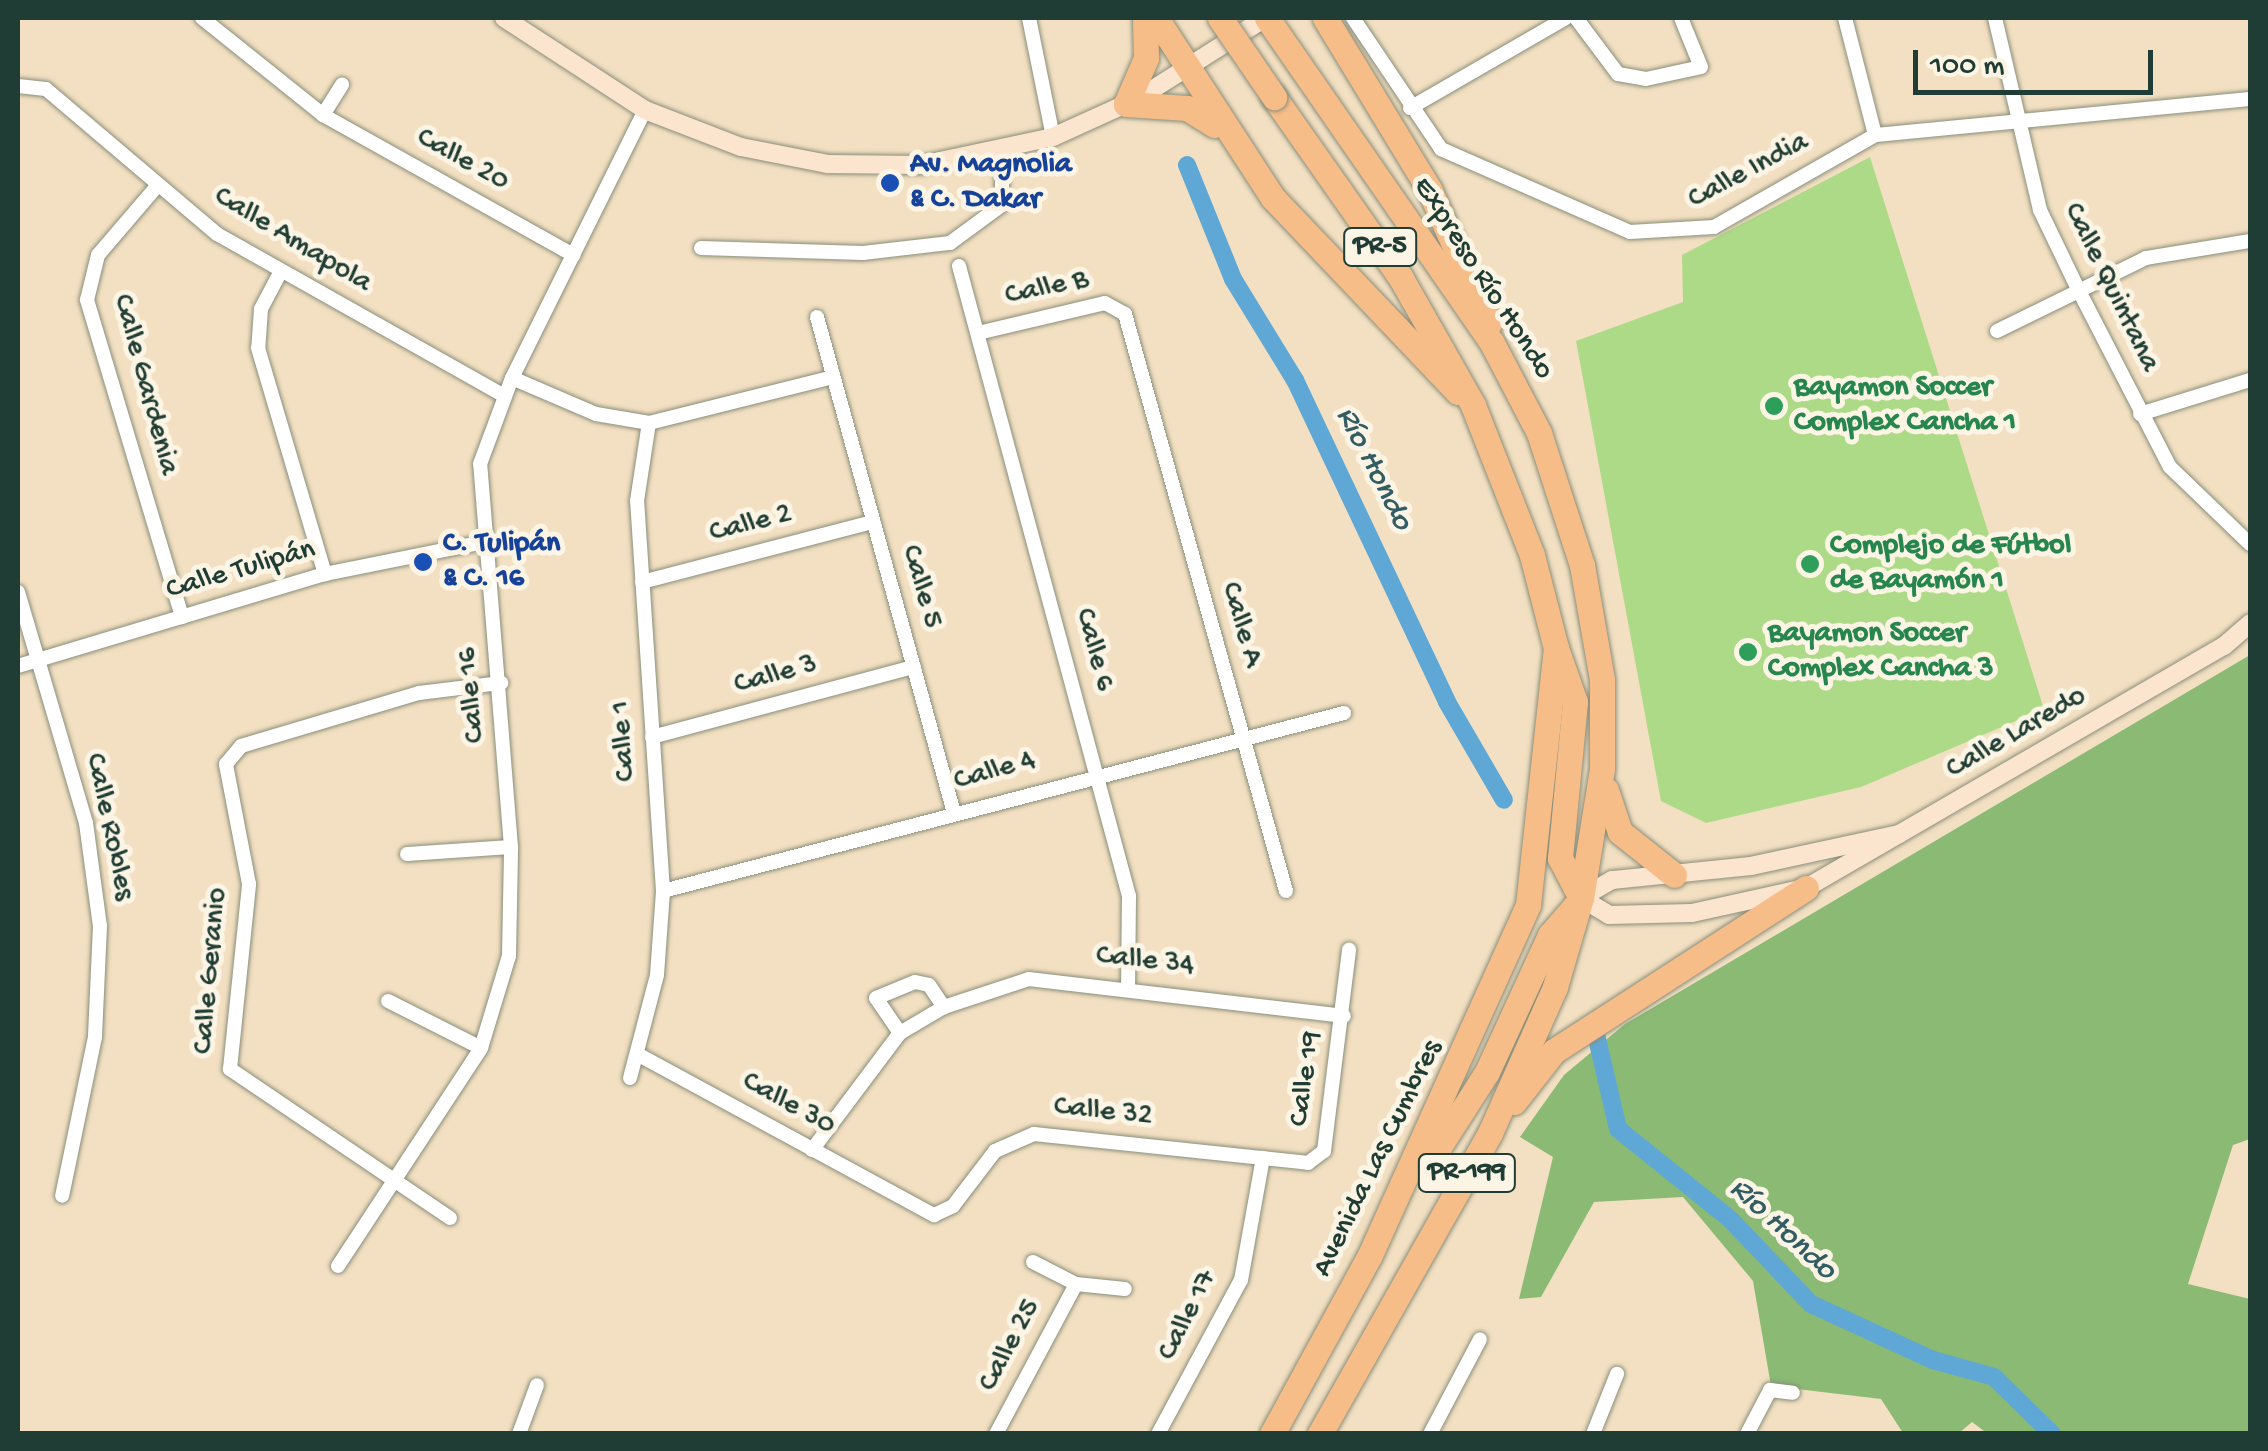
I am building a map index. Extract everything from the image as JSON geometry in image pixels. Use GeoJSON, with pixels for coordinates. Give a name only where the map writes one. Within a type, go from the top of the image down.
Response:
{"type":"FeatureCollection","features":[{"type":"Feature","properties":{"kind":"highway"},"geometry":{"type":"LineString","coordinates":[[1145,18],[1146,58],[1126,104],[1186,108],[1222,131]]}},
{"type":"Feature","properties":{"kind":"highway"},"geometry":{"type":"LineString","coordinates":[[1156,18],[1222,131],[1292,222],[1473,405]]}},
{"type":"Feature","properties":{"kind":"highway","name":"PR-5"},"geometry":{"type":"LineString","coordinates":[[1220,18],[1401,278],[1473,405],[1532,554],[1556,648],[1528,906]]}},
{"type":"Feature","properties":{"kind":"highway","name":"Expreso Río Hondo"},"geometry":{"type":"LineString","coordinates":[[1266,18],[1492,343],[1545,448],[1582,566],[1602,680],[1602,769],[1582,898]]}},
{"type":"Feature","properties":{"kind":"highway"},"geometry":{"type":"LineString","coordinates":[[1325,18],[1450,228],[1492,343]]}},
{"type":"Feature","properties":{"kind":"highway"},"geometry":{"type":"LineString","coordinates":[[1370,1254],[1488,1072],[1550,935],[1582,898],[1560,858],[1575,702],[1556,648]]}},
{"type":"Feature","properties":{"kind":"highway"},"geometry":{"type":"LineString","coordinates":[[1602,769],[1612,820],[1674,875]]}},
{"type":"Feature","properties":{"kind":"highway"},"geometry":{"type":"LineString","coordinates":[[1490,1134],[1554,1051],[1806,888]]}},
{"type":"Feature","properties":{"kind":"highway","name":"PR-199"},"geometry":{"type":"LineString","coordinates":[[1320,1434],[1490,1134],[1555,987],[1582,898]]}},
{"type":"Feature","properties":{"kind":"highway","name":"Avenida Las Cumbres"},"geometry":{"type":"LineString","coordinates":[[1272,1434],[1370,1254],[1528,906]]}},
{"type":"Feature","properties":{"kind":"main road"},"geometry":{"type":"LineString","coordinates":[[504,18],[646,110],[741,147],[828,164],[920,165],[1002,153],[1053,137],[1126,104],[1266,18]]}},
{"type":"Feature","properties":{"kind":"main road","name":"Calle Laredo"},"geometry":{"type":"LineString","coordinates":[[1806,888],[2228,644],[2250,622]]}},
{"type":"Feature","properties":{"kind":"main road"},"geometry":{"type":"LineString","coordinates":[[1806,888],[1692,913],[1609,915],[1582,898],[1612,880],[1674,875],[1899,834]]}},
{"type":"Feature","properties":{"kind":"street","name":"Calle 20"},"geometry":{"type":"LineString","coordinates":[[203,18],[323,114],[574,255]]}},
{"type":"Feature","properties":{"kind":"street"},"geometry":{"type":"LineString","coordinates":[[1029,18],[1053,137]]}},
{"type":"Feature","properties":{"kind":"street","name":"Calle India"},"geometry":{"type":"LineString","coordinates":[[1353,18],[1441,149],[1630,232],[1683,236],[1875,135],[2019,126],[2250,99]]}},
{"type":"Feature","properties":{"kind":"street"},"geometry":{"type":"LineString","coordinates":[[1410,108],[1566,18]]}},
{"type":"Feature","properties":{"kind":"street"},"geometry":{"type":"LineString","coordinates":[[1576,18],[1618,74],[1646,79],[1702,67],[1680,18]]}},
{"type":"Feature","properties":{"kind":"street"},"geometry":{"type":"LineString","coordinates":[[1845,18],[1875,135]]}},
{"type":"Feature","properties":{"kind":"street","name":"Calle Quintana"},"geometry":{"type":"LineString","coordinates":[[1996,18],[2040,210],[2078,289],[2170,466],[2250,544]]}},
{"type":"Feature","properties":{"kind":"street","name":"Calle Amapola"},"geometry":{"type":"LineString","coordinates":[[18,86],[46,89],[158,185],[281,271],[504,396]]}},
{"type":"Feature","properties":{"kind":"street"},"geometry":{"type":"LineString","coordinates":[[323,114],[342,86]]}},
{"type":"Feature","properties":{"kind":"street","name":"Calle 16"},"geometry":{"type":"LineString","coordinates":[[338,1266],[481,1048],[509,956],[511,847],[501,683],[484,542],[480,464],[512,378],[646,110]]}},
{"type":"Feature","properties":{"kind":"street"},"geometry":{"type":"LineString","coordinates":[[702,248],[864,254],[950,243],[1002,205],[1002,153]]}},
{"type":"Feature","properties":{"kind":"street","name":"Calle Gardenia"},"geometry":{"type":"LineString","coordinates":[[158,185],[98,255],[87,300],[182,617]]}},
{"type":"Feature","properties":{"kind":"street"},"geometry":{"type":"LineString","coordinates":[[1997,331],[2146,258],[2250,241]]}},
{"type":"Feature","properties":{"kind":"street","name":"Calle 6"},"geometry":{"type":"LineString","coordinates":[[959,266],[1130,896],[1128,985]]}},
{"type":"Feature","properties":{"kind":"street"},"geometry":{"type":"LineString","coordinates":[[281,271],[261,310],[258,348],[325,574]]}},
{"type":"Feature","properties":{"kind":"street","name":"Calle B"},"geometry":{"type":"LineString","coordinates":[[978,332],[1105,303],[1125,314],[1141,373]]}},
{"type":"Feature","properties":{"kind":"street","name":"Calle 5"},"geometry":{"type":"LineString","coordinates":[[817,317],[954,813]]}},
{"type":"Feature","properties":{"kind":"street","name":"Calle A"},"geometry":{"type":"LineString","coordinates":[[1141,373],[1286,891]]}},
{"type":"Feature","properties":{"kind":"street"},"geometry":{"type":"LineString","coordinates":[[512,378],[592,413],[649,423],[833,376]]}},
{"type":"Feature","properties":{"kind":"street"},"geometry":{"type":"LineString","coordinates":[[2140,414],[2250,380]]}},
{"type":"Feature","properties":{"kind":"street","name":"Calle 1"},"geometry":{"type":"LineString","coordinates":[[630,1078],[638,1054],[663,891],[636,501],[649,423]]}},
{"type":"Feature","properties":{"kind":"street","name":"Calle 2"},"geometry":{"type":"LineString","coordinates":[[642,582],[873,522]]}},
{"type":"Feature","properties":{"kind":"street","name":"Calle Tulipán"},"geometry":{"type":"LineString","coordinates":[[18,666],[325,574],[484,542]]}},
{"type":"Feature","properties":{"kind":"street","name":"Calle Robles"},"geometry":{"type":"LineString","coordinates":[[18,592],[86,823],[100,926],[94,1037],[62,1196]]}},
{"type":"Feature","properties":{"kind":"street","name":"Calle 3"},"geometry":{"type":"LineString","coordinates":[[652,737],[914,668]]}},
{"type":"Feature","properties":{"kind":"street","name":"Calle Geranio"},"geometry":{"type":"LineString","coordinates":[[450,1218],[230,1070],[249,884],[226,764],[241,746],[419,693],[501,683]]}},
{"type":"Feature","properties":{"kind":"street","name":"Calle 4"},"geometry":{"type":"LineString","coordinates":[[663,891],[1099,772],[1344,713]]}},
{"type":"Feature","properties":{"kind":"street"},"geometry":{"type":"LineString","coordinates":[[406,854],[511,847]]}},
{"type":"Feature","properties":{"kind":"street","name":"Calle 19"},"geometry":{"type":"LineString","coordinates":[[1263,1158],[1308,1163],[1324,1150],[1344,1016],[1349,950]]}},
{"type":"Feature","properties":{"kind":"street","name":"Calle 34"},"geometry":{"type":"LineString","coordinates":[[812,1150],[900,1033],[944,1006],[1029,980],[1128,985],[1344,1016]]}},
{"type":"Feature","properties":{"kind":"street"},"geometry":{"type":"LineString","coordinates":[[900,1033],[876,998],[915,982],[929,985],[944,1006]]}},
{"type":"Feature","properties":{"kind":"street"},"geometry":{"type":"LineString","coordinates":[[388,1000],[481,1048]]}},
{"type":"Feature","properties":{"kind":"street","name":"Calle 30"},"geometry":{"type":"LineString","coordinates":[[638,1054],[912,1203]]}},
{"type":"Feature","properties":{"kind":"street","name":"Calle 32"},"geometry":{"type":"LineString","coordinates":[[912,1203],[934,1214],[953,1206],[995,1151],[1034,1134],[1263,1158]]}},
{"type":"Feature","properties":{"kind":"street","name":"Calle 17"},"geometry":{"type":"LineString","coordinates":[[1158,1434],[1241,1280],[1263,1158]]}},
{"type":"Feature","properties":{"kind":"street"},"geometry":{"type":"LineString","coordinates":[[1033,1262],[1076,1284],[1124,1289]]}},
{"type":"Feature","properties":{"kind":"street","name":"Calle 25"},"geometry":{"type":"LineString","coordinates":[[996,1434],[1076,1284]]}},
{"type":"Feature","properties":{"kind":"street"},"geometry":{"type":"LineString","coordinates":[[1430,1434],[1480,1339]]}},
{"type":"Feature","properties":{"kind":"street"},"geometry":{"type":"LineString","coordinates":[[1593,1434],[1617,1374]]}},
{"type":"Feature","properties":{"kind":"street"},"geometry":{"type":"LineString","coordinates":[[519,1434],[536,1385]]}},
{"type":"Feature","properties":{"kind":"street"},"geometry":{"type":"LineString","coordinates":[[1747,1434],[1770,1390],[1793,1393]]}},
{"type":"Feature","properties":{"kind":"green space","name":"Complejo de Fútbol de Bayamón 1"},"geometry":{"type":"Polygon","coordinates":[[[1870,157],[2044,709],[1861,787],[1706,823],[1661,801],[1576,341],[1683,302],[1682,255],[1870,157]]]}},
{"type":"Feature","properties":{"kind":"green space"},"geometry":{"type":"Polygon","coordinates":[[[2250,655],[2250,1139],[2233,1145],[2188,1284],[2250,1299],[2250,1433],[1988,1434],[1972,1422],[1959,1433],[1903,1433],[1881,1399],[1771,1386],[1753,1281],[1683,1197],[1594,1202],[1541,1297],[1519,1299],[1553,1157],[1520,1137],[1564,1075],[1625,1024],[2250,655]]]}},
{"type":"Feature","properties":{"kind":"waterway","name":"Río Hondo"},"geometry":{"type":"LineString","coordinates":[[1187,165],[1233,279],[1295,380],[1447,702],[1504,800]]}},
{"type":"Feature","properties":{"kind":"waterway","name":"Río Hondo"},"geometry":{"type":"LineString","coordinates":[[1595,1030],[1618,1129],[1730,1219],[1811,1304],[1933,1360],[1994,1377],[2052,1434]]}},
{"type":"Feature","properties":{"kind":"place","name":"Av. Magnolia & C. Dakar"},"geometry":{"type":"Point","coordinates":[890,183]}},
{"type":"Feature","properties":{"kind":"place","name":"Bayamon Soccer Complex Cancha 1"},"geometry":{"type":"Point","coordinates":[1774,406]}},
{"type":"Feature","properties":{"kind":"place","name":"C. Tulipán & C. 16"},"geometry":{"type":"Point","coordinates":[423,562]}},
{"type":"Feature","properties":{"kind":"place","name":"Complejo de Fútbol de Bayamón 1"},"geometry":{"type":"Point","coordinates":[1810,564]}},
{"type":"Feature","properties":{"kind":"place","name":"Bayamon Soccer Complex Cancha 3"},"geometry":{"type":"Point","coordinates":[1748,652]}}]}
